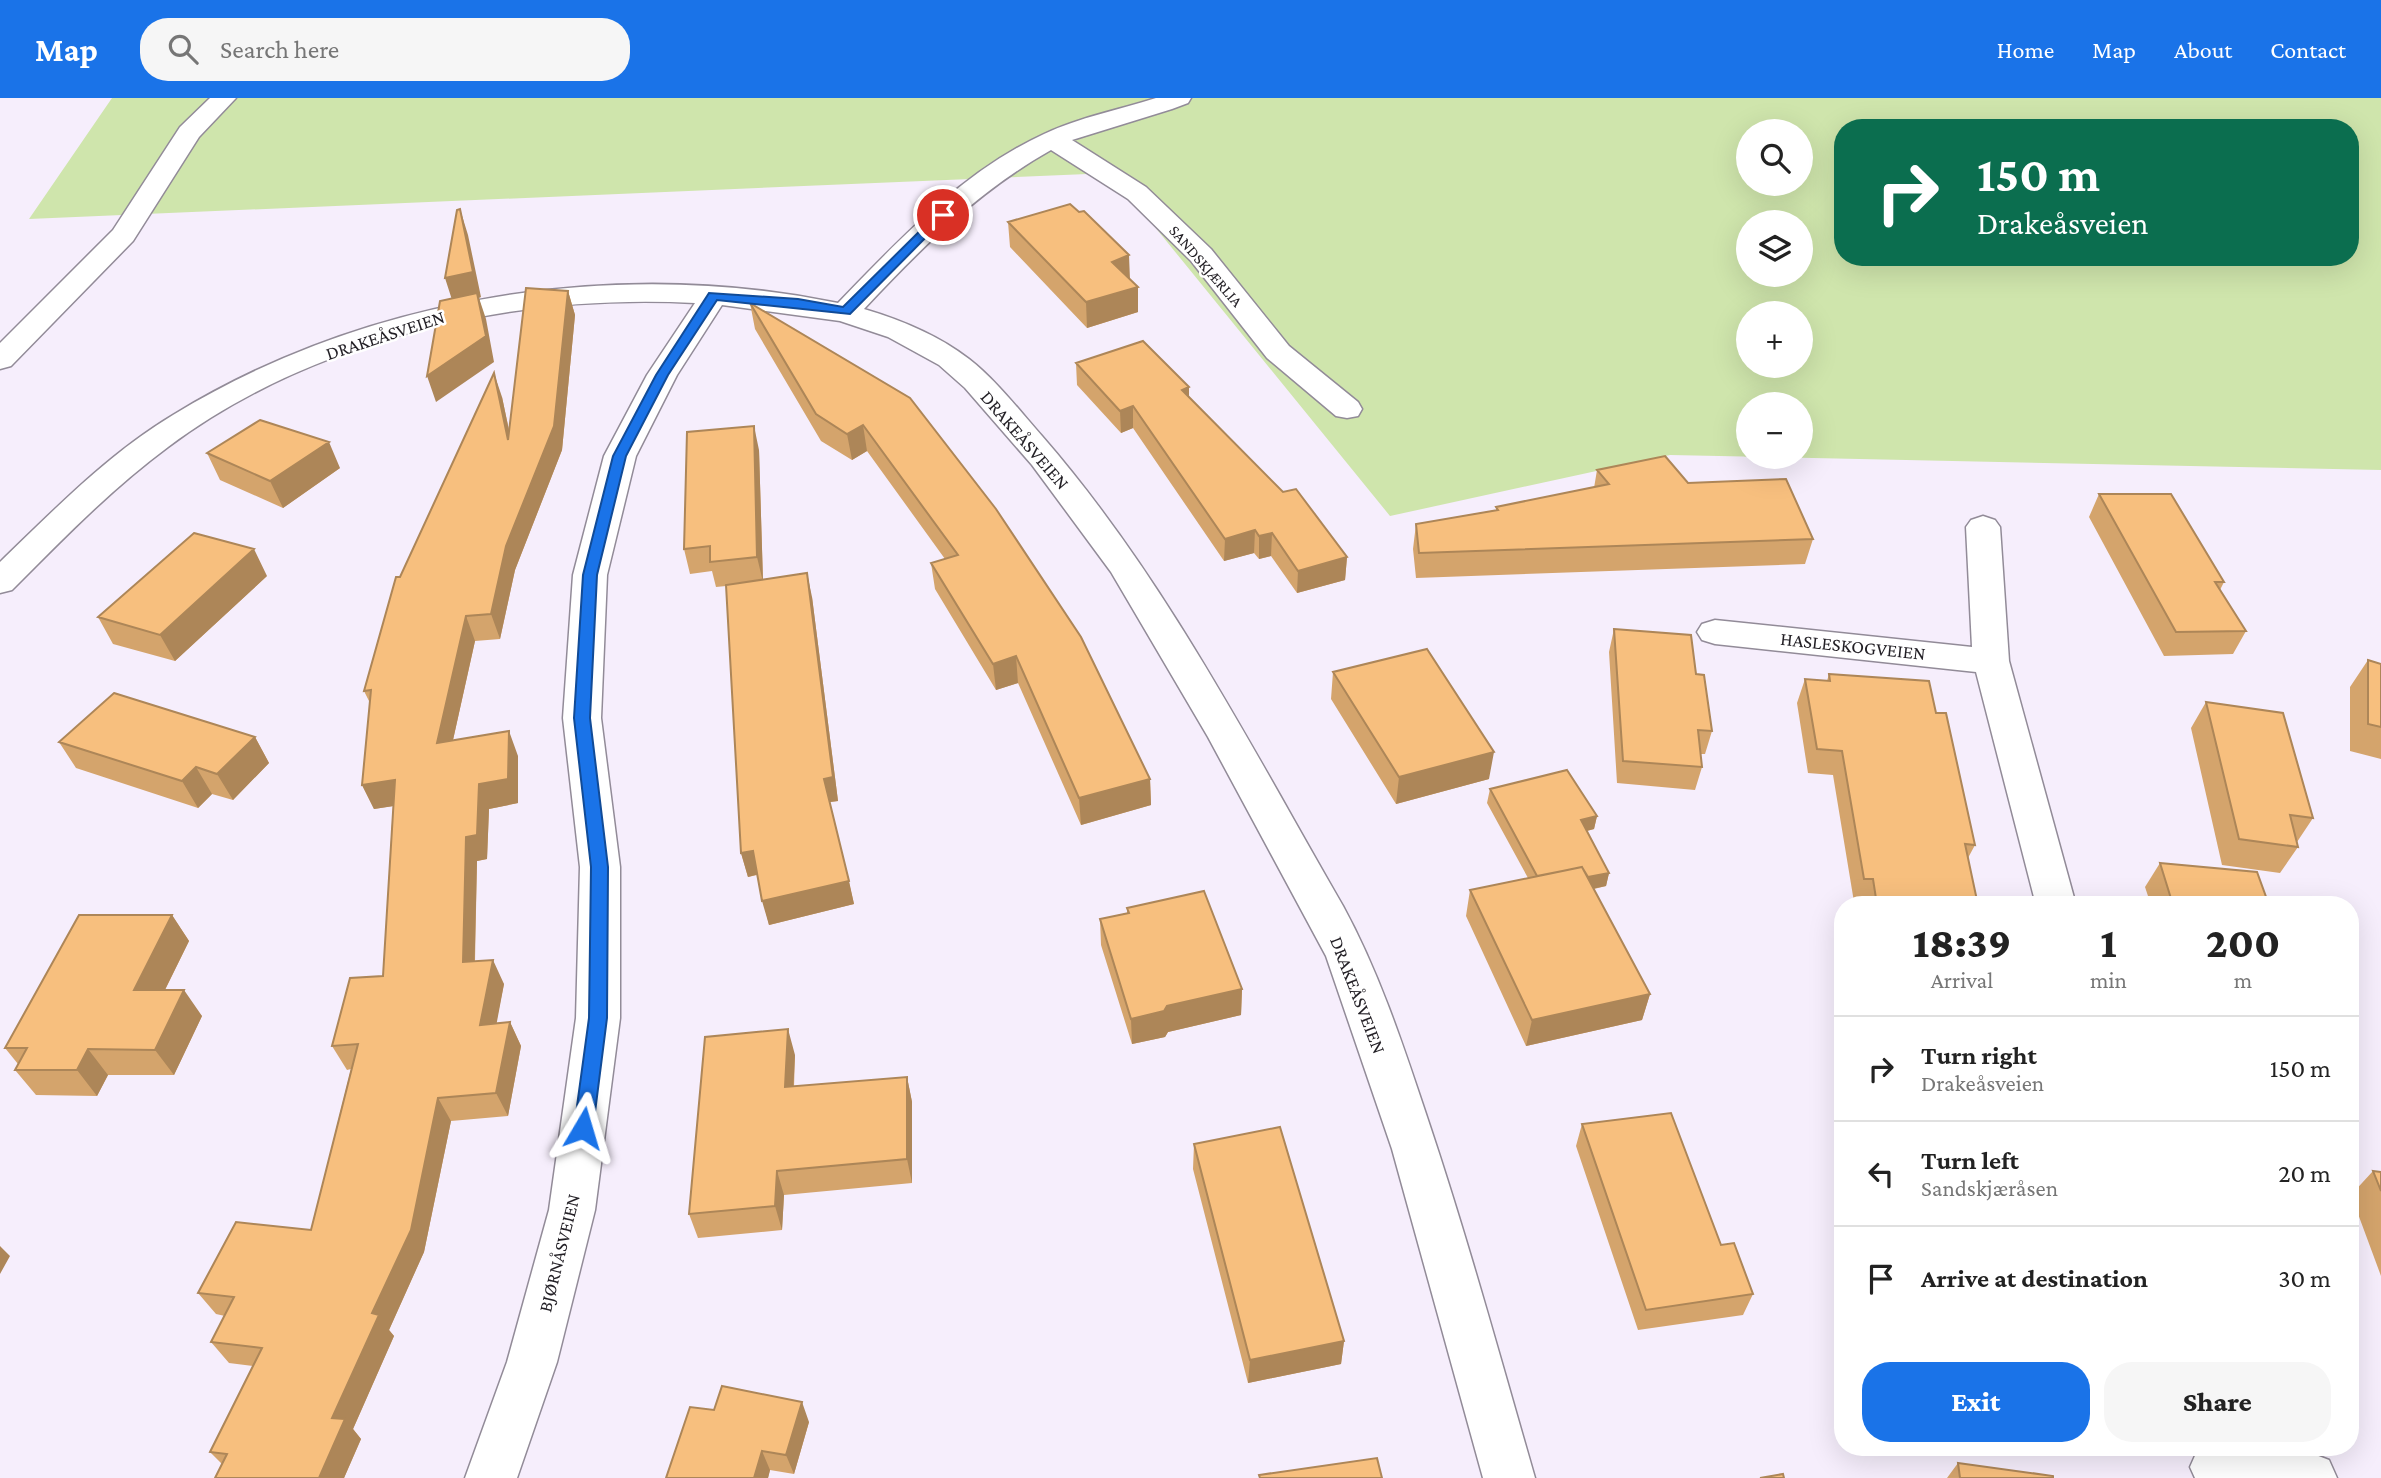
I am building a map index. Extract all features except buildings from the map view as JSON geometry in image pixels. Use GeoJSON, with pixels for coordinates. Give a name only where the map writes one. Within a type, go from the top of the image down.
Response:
{"type":"FeatureCollection","features":[{"type":"Feature","properties":{"kind":"street"},"geometry":{"type":"LineString","coordinates":[[0,360],[123,235],[189,132],[223,98]]}},
{"type":"Feature","properties":{"kind":"street"},"geometry":{"type":"LineString","coordinates":[[846,311],[929,226],[993,176],[1052,140],[1178,98]]}},
{"type":"Feature","properties":{"kind":"street","name":"SANDSKJÆRLIA"},"geometry":{"type":"LineString","coordinates":[[1052,140],[1100,167],[1137,193],[1201,255],[1278,352],[1347,409]]}},
{"type":"Feature","properties":{"kind":"street","name":"DRAKEÅSVEIEN"},"geometry":{"type":"LineString","coordinates":[[0,582],[127,462],[183,422],[252,385],[325,353],[462,311],[519,301],[600,293],[665,292],[798,302],[846,311],[896,328],[954,361],[1044,456],[1125,564],[1216,717],[1345,951],[1423,1172],[1509,1478]]}},
{"type":"Feature","properties":{"kind":"street","name":"BJØRNÅSVEIEN"},"geometry":{"type":"LineString","coordinates":[[491,1478],[531,1362],[572,1210],[598,1018],[600,867],[582,718],[590,575],[620,456],[662,375],[714,296]]}},
{"type":"Feature","properties":{"kind":"street"},"geometry":{"type":"LineString","coordinates":[[1983,527],[1991,661],[2054,896]]}},
{"type":"Feature","properties":{"kind":"street","name":"HASLESKOGVEIEN"},"geometry":{"type":"LineString","coordinates":[[1715,632],[1991,661]]}},
{"type":"Feature","properties":{"kind":"street"},"geometry":{"type":"LineString","coordinates":[[2215,1464],[2311,1478]]}},
{"type":"Feature","properties":{"kind":"green space"},"geometry":{"type":"Polygon","coordinates":[[[112,98],[2381,98],[2381,470],[1813,458],[1813,392],[1736,392],[1736,457],[1670,455],[1390,516],[1111,173],[29,219],[112,98]]]}},
{"type":"Feature","properties":{"kind":"route"},"geometry":{"type":"LineString","coordinates":[[583,1128],[598,1018],[600,867],[582,718],[583,694],[590,575],[620,456],[662,375],[714,296],[798,302],[846,311],[943,215]]}}]}
